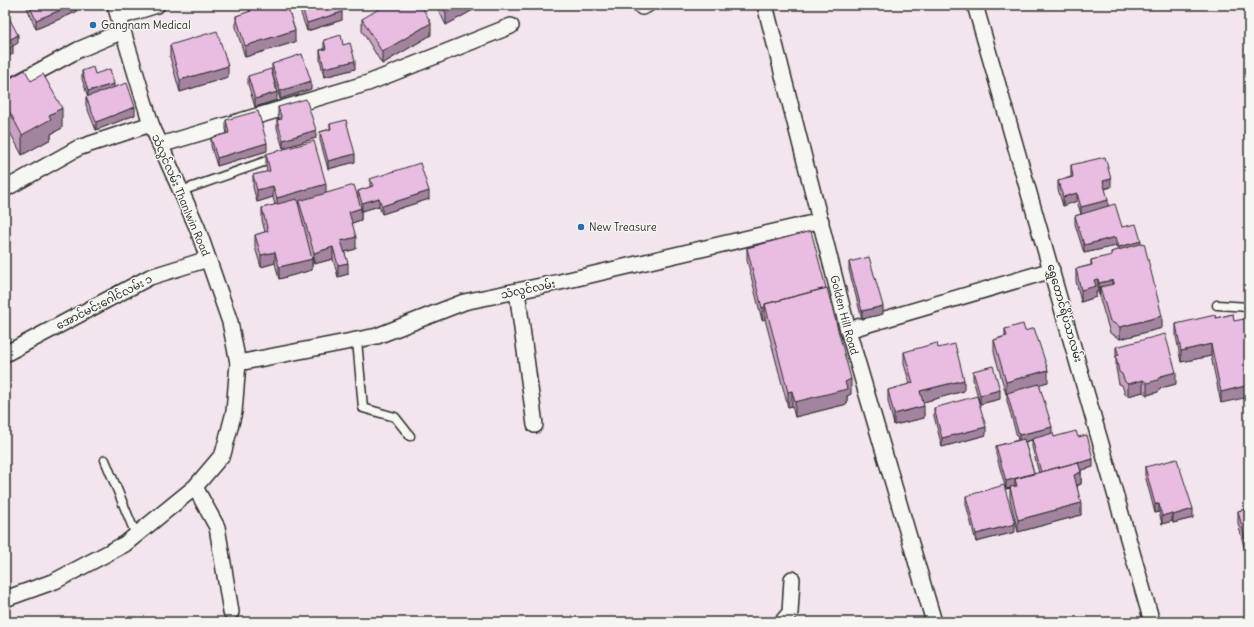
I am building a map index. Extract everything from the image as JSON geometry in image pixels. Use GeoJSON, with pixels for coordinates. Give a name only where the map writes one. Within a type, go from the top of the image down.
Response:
{"type":"FeatureCollection","features":[{"type":"Feature","properties":{"kind":"street"},"geometry":{"type":"LineString","coordinates":[[13,85],[78,50],[119,18],[157,5]]}},
{"type":"Feature","properties":{"kind":"street","name":"Golden Hill Road"},"geometry":{"type":"LineString","coordinates":[[765,5],[848,330],[934,622]]}},
{"type":"Feature","properties":{"kind":"street","name":"ရွှေတောင်ရိပ်သာလမ်း"},"geometry":{"type":"LineString","coordinates":[[975,5],[1152,622]]}},
{"type":"Feature","properties":{"kind":"street","name":"သံလွင်လမ်း Thanlwin Road"},"geometry":{"type":"LineString","coordinates":[[5,599],[55,581],[125,544],[195,487],[223,454],[234,412],[238,363],[230,322],[197,227],[151,124],[119,18]]}},
{"type":"Feature","properties":{"kind":"street"},"geometry":{"type":"LineString","coordinates":[[160,145],[368,83],[511,26]]}},
{"type":"Feature","properties":{"kind":"street"},"geometry":{"type":"LineString","coordinates":[[5,189],[78,148],[151,124]]}},
{"type":"Feature","properties":{"kind":"street","name":"သံလွင်လမ်း"},"geometry":{"type":"LineString","coordinates":[[238,363],[377,336],[464,302],[821,221]]}},
{"type":"Feature","properties":{"kind":"street","name":"အောင်မင်းဂေါင်လမ်း ၁"},"geometry":{"type":"LineString","coordinates":[[5,354],[150,277],[208,259]]}},
{"type":"Feature","properties":{"kind":"street"},"geometry":{"type":"LineString","coordinates":[[848,330],[1052,270]]}},
{"type":"Feature","properties":{"kind":"street"},"geometry":{"type":"LineString","coordinates":[[517,291],[535,425]]}},
{"type":"Feature","properties":{"kind":"street"},"geometry":{"type":"LineString","coordinates":[[195,487],[217,527],[231,612]]}},
{"type":"Feature","properties":{"kind":"street"},"geometry":{"type":"LineString","coordinates":[[782,622],[790,613],[792,579]]}},
{"type":"Feature","properties":{"kind":"lane"},"geometry":{"type":"LineString","coordinates":[[181,191],[275,158]]}},
{"type":"Feature","properties":{"kind":"lane"},"geometry":{"type":"LineString","coordinates":[[1217,305],[1249,307]]}},
{"type":"Feature","properties":{"kind":"lane"},"geometry":{"type":"LineString","coordinates":[[357,340],[364,408],[395,417],[410,436]]}},
{"type":"Feature","properties":{"kind":"lane"},"geometry":{"type":"LineString","coordinates":[[105,460],[136,535]]}},
{"type":"Feature","properties":{"kind":"building"},"geometry":{"type":"Polygon","coordinates":[[[29,5],[73,5],[36,20],[29,5]]]}},
{"type":"Feature","properties":{"kind":"building"},"geometry":{"type":"Polygon","coordinates":[[[249,5],[287,5],[295,30],[245,46],[236,16],[251,11],[249,5]]]}},
{"type":"Feature","properties":{"kind":"building"},"geometry":{"type":"Polygon","coordinates":[[[301,5],[339,5],[342,12],[307,23],[301,5]]]}},
{"type":"Feature","properties":{"kind":"building"},"geometry":{"type":"Polygon","coordinates":[[[386,5],[421,5],[431,23],[382,52],[362,19],[386,5]]]}},
{"type":"Feature","properties":{"kind":"building"},"geometry":{"type":"Polygon","coordinates":[[[442,5],[461,5],[446,13],[442,5]]]}},
{"type":"Feature","properties":{"kind":"building"},"geometry":{"type":"Polygon","coordinates":[[[5,12],[18,35],[9,40],[13,46],[5,50],[5,12]]]}},
{"type":"Feature","properties":{"kind":"building"},"geometry":{"type":"Polygon","coordinates":[[[217,31],[228,66],[180,80],[170,45],[217,31]]]}},
{"type":"Feature","properties":{"kind":"building"},"geometry":{"type":"Polygon","coordinates":[[[341,35],[343,45],[350,43],[355,61],[324,68],[320,50],[326,49],[324,40],[341,35]]]}},
{"type":"Feature","properties":{"kind":"building"},"geometry":{"type":"Polygon","coordinates":[[[302,54],[311,81],[280,91],[272,64],[302,54]]]}},
{"type":"Feature","properties":{"kind":"building"},"geometry":{"type":"Polygon","coordinates":[[[93,67],[95,74],[110,69],[114,84],[88,91],[82,71],[93,67]]]}},
{"type":"Feature","properties":{"kind":"building"},"geometry":{"type":"Polygon","coordinates":[[[271,69],[277,92],[255,99],[248,76],[271,69]]]}},
{"type":"Feature","properties":{"kind":"building"},"geometry":{"type":"Polygon","coordinates":[[[25,70],[31,81],[43,74],[62,108],[49,115],[51,119],[22,135],[5,103],[5,81],[25,70]]]}},
{"type":"Feature","properties":{"kind":"building"},"geometry":{"type":"Polygon","coordinates":[[[127,83],[135,107],[96,122],[86,97],[127,83]]]}},
{"type":"Feature","properties":{"kind":"building"},"geometry":{"type":"Polygon","coordinates":[[[306,99],[316,130],[283,140],[277,120],[282,119],[278,107],[306,99]]]}},
{"type":"Feature","properties":{"kind":"building"},"geometry":{"type":"Polygon","coordinates":[[[258,111],[267,143],[217,158],[211,138],[229,133],[226,120],[258,111]]]}},
{"type":"Feature","properties":{"kind":"building"},"geometry":{"type":"Polygon","coordinates":[[[346,120],[355,154],[328,161],[320,132],[331,129],[330,124],[346,120]]]}},
{"type":"Feature","properties":{"kind":"building"},"geometry":{"type":"Polygon","coordinates":[[[314,141],[326,184],[277,198],[273,186],[257,190],[253,175],[270,171],[266,154],[314,141]]]}},
{"type":"Feature","properties":{"kind":"building"},"geometry":{"type":"Polygon","coordinates":[[[1105,157],[1111,179],[1103,181],[1108,200],[1081,207],[1077,193],[1063,197],[1058,181],[1073,177],[1071,165],[1105,157]]]}},
{"type":"Feature","properties":{"kind":"building"},"geometry":{"type":"Polygon","coordinates":[[[420,163],[429,191],[382,206],[379,198],[362,203],[358,191],[373,186],[370,179],[420,163]]]}},
{"type":"Feature","properties":{"kind":"building"},"geometry":{"type":"Polygon","coordinates":[[[354,185],[361,208],[349,212],[356,237],[341,241],[348,263],[338,265],[333,247],[314,253],[299,201],[354,185]]]}},
{"type":"Feature","properties":{"kind":"building"},"geometry":{"type":"Polygon","coordinates":[[[297,199],[312,259],[279,267],[275,252],[261,255],[255,235],[268,231],[262,208],[297,199]]]}},
{"type":"Feature","properties":{"kind":"building"},"geometry":{"type":"Polygon","coordinates":[[[1115,204],[1122,227],[1136,224],[1141,241],[1119,247],[1116,237],[1084,245],[1075,216],[1115,204]]]}},
{"type":"Feature","properties":{"kind":"building"},"geometry":{"type":"Polygon","coordinates":[[[811,231],[826,288],[765,304],[765,307],[762,308],[747,248],[811,231]]]}},
{"type":"Feature","properties":{"kind":"building"},"geometry":{"type":"Polygon","coordinates":[[[1144,243],[1162,316],[1120,327],[1110,321],[1100,287],[1114,284],[1112,280],[1099,283],[1098,279],[1094,280],[1096,286],[1081,290],[1076,269],[1092,265],[1091,260],[1112,255],[1111,252],[1144,243]]]}},
{"type":"Feature","properties":{"kind":"building"},"geometry":{"type":"Polygon","coordinates":[[[869,257],[883,306],[862,311],[849,262],[869,257]]]}},
{"type":"Feature","properties":{"kind":"building"},"geometry":{"type":"Polygon","coordinates":[[[827,288],[851,379],[845,382],[847,389],[795,402],[792,391],[788,392],[765,304],[827,288]]]}},
{"type":"Feature","properties":{"kind":"building"},"geometry":{"type":"Polygon","coordinates":[[[1233,314],[1234,321],[1249,318],[1249,385],[1221,392],[1211,344],[1181,351],[1176,324],[1215,315],[1216,318],[1233,314]]]}},
{"type":"Feature","properties":{"kind":"building"},"geometry":{"type":"Polygon","coordinates":[[[1023,324],[1025,331],[1034,328],[1048,370],[1006,382],[994,340],[1007,336],[1005,329],[1023,324]]]}},
{"type":"Feature","properties":{"kind":"building"},"geometry":{"type":"Polygon","coordinates":[[[1165,334],[1176,372],[1161,376],[1158,380],[1147,383],[1143,380],[1128,384],[1125,382],[1122,374],[1119,372],[1116,356],[1119,355],[1116,347],[1165,334]]]}},
{"type":"Feature","properties":{"kind":"building"},"geometry":{"type":"Polygon","coordinates":[[[937,343],[938,348],[955,344],[964,380],[920,391],[924,406],[894,414],[888,390],[913,383],[904,352],[937,343]]]}},
{"type":"Feature","properties":{"kind":"building"},"geometry":{"type":"Polygon","coordinates":[[[993,366],[1000,390],[980,395],[973,371],[993,366]]]}},
{"type":"Feature","properties":{"kind":"building"},"geometry":{"type":"Polygon","coordinates":[[[1039,384],[1052,427],[1019,435],[1007,393],[1039,384]]]}},
{"type":"Feature","properties":{"kind":"building"},"geometry":{"type":"Polygon","coordinates":[[[977,396],[986,427],[942,438],[934,408],[977,396]]]}},
{"type":"Feature","properties":{"kind":"building"},"geometry":{"type":"Polygon","coordinates":[[[1076,431],[1078,437],[1087,435],[1093,459],[1041,472],[1032,439],[1053,433],[1054,437],[1076,431]]]}},
{"type":"Feature","properties":{"kind":"building"},"geometry":{"type":"Polygon","coordinates":[[[1024,439],[1034,473],[1006,481],[996,446],[1024,439]]]}},
{"type":"Feature","properties":{"kind":"building"},"geometry":{"type":"Polygon","coordinates":[[[1177,459],[1193,509],[1173,515],[1172,513],[1162,516],[1159,504],[1155,504],[1145,467],[1177,459]]]}},
{"type":"Feature","properties":{"kind":"building"},"geometry":{"type":"Polygon","coordinates":[[[1078,462],[1081,472],[1074,475],[1081,503],[1018,520],[1010,487],[1017,486],[1015,479],[1078,462]]]}},
{"type":"Feature","properties":{"kind":"building"},"geometry":{"type":"Polygon","coordinates":[[[1004,485],[1015,524],[976,534],[966,496],[1004,485]]]}},
{"type":"Feature","properties":{"kind":"building"},"geometry":{"type":"Polygon","coordinates":[[[1249,508],[1249,555],[1238,511],[1249,508]]]}},
{"type":"Feature","properties":{"kind":"place","name":"Gangnam Medical"},"geometry":{"type":"Point","coordinates":[93,25]}},
{"type":"Feature","properties":{"kind":"place","name":"New Treasure"},"geometry":{"type":"Point","coordinates":[581,227]}}]}
